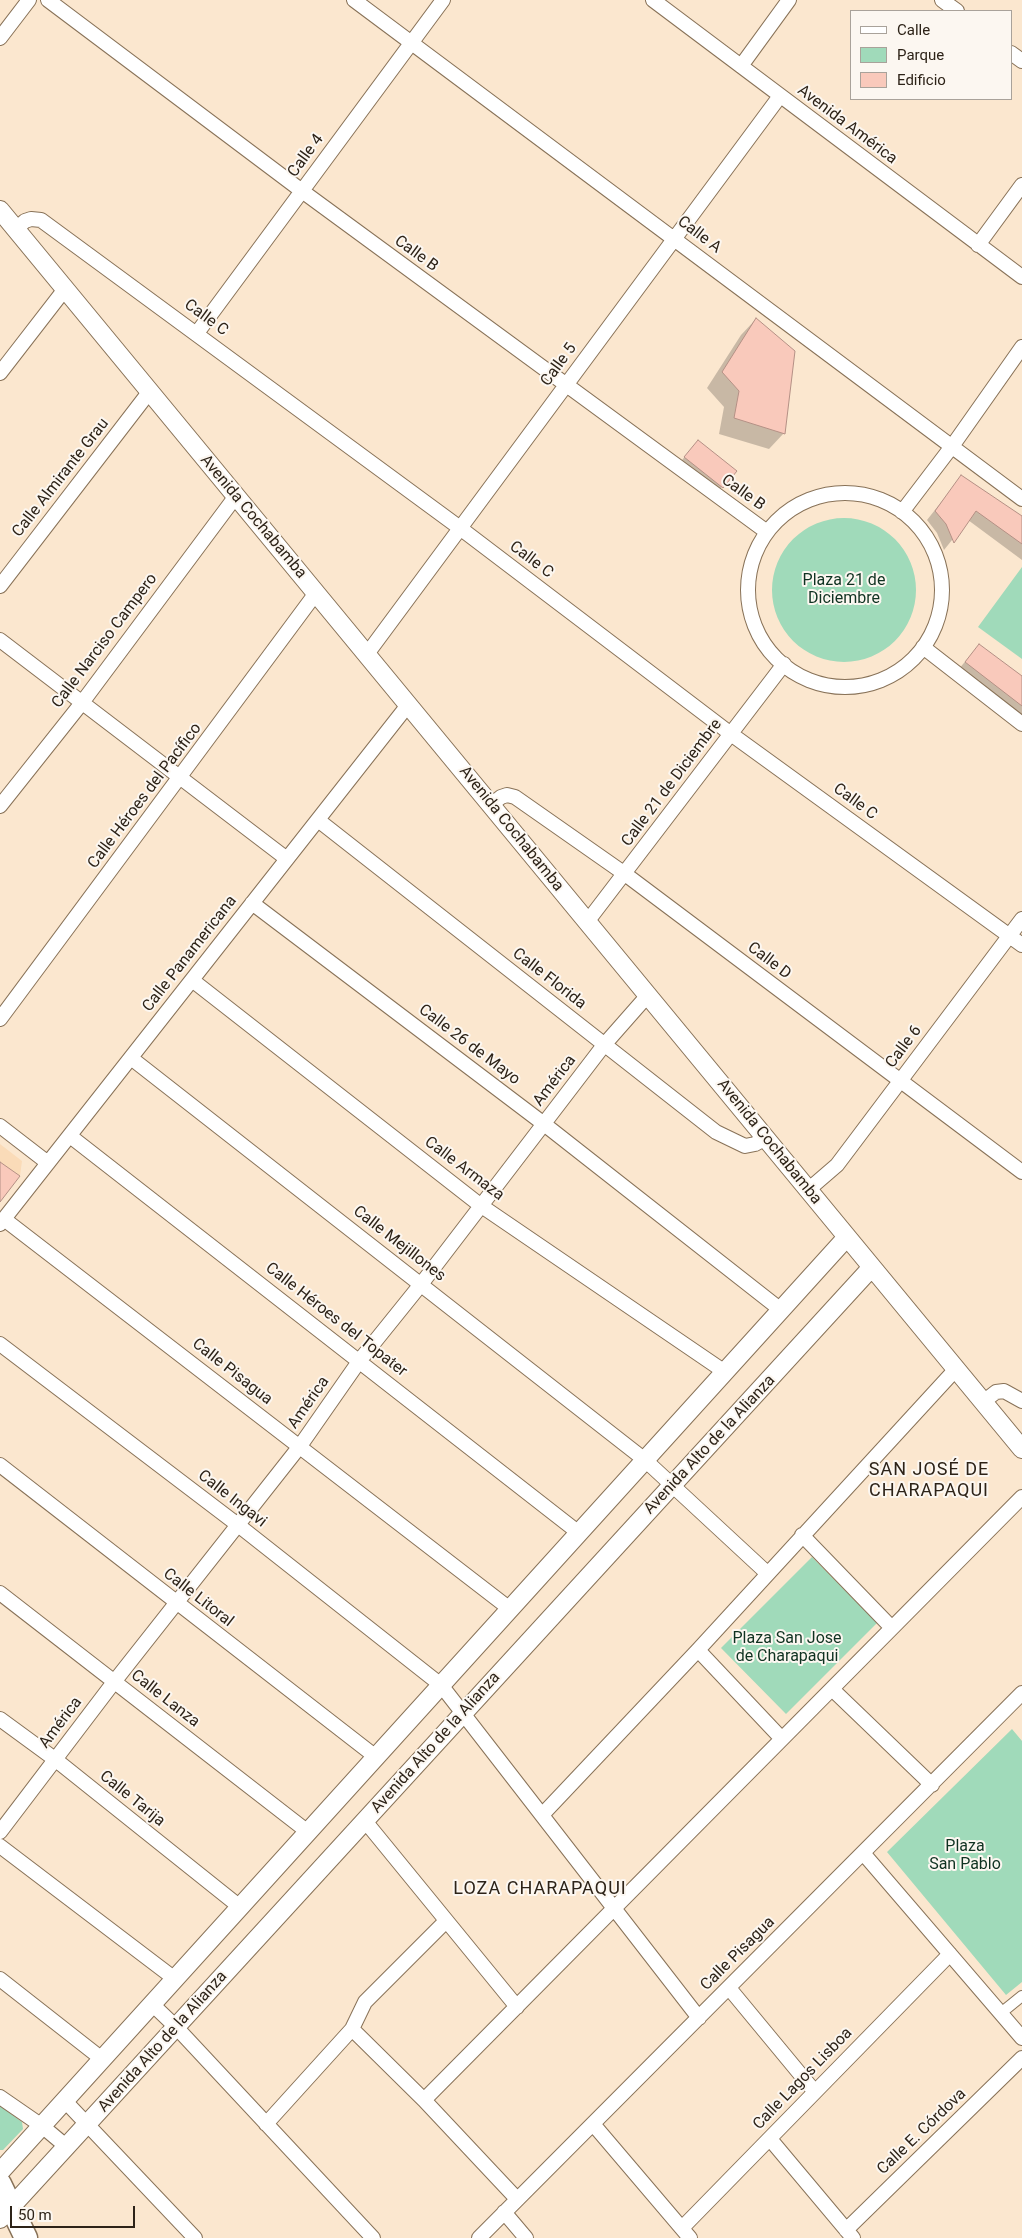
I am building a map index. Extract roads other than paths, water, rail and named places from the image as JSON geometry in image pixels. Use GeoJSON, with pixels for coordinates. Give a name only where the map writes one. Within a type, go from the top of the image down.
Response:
{"type":"FeatureCollection","features":[{"type":"Feature","properties":{"kind":"main road"},"geometry":{"type":"LineString","coordinates":[[0,2184],[6,2213],[26,2236]]}},
{"type":"Feature","properties":{"kind":"street"},"geometry":{"type":"LineString","coordinates":[[0,38],[29,0]]}},
{"type":"Feature","properties":{"kind":"street","name":"Calle B"},"geometry":{"type":"LineString","coordinates":[[48,0],[302,192],[767,532]]}},
{"type":"Feature","properties":{"kind":"street","name":"Calle A"},"geometry":{"type":"LineString","coordinates":[[354,0],[1022,499]]}},
{"type":"Feature","properties":{"kind":"street","name":"Calle 4"},"geometry":{"type":"LineString","coordinates":[[197,333],[443,0]]}},
{"type":"Feature","properties":{"kind":"street","name":"Avenida América"},"geometry":{"type":"LineString","coordinates":[[653,0],[978,245],[1022,276]]}},
{"type":"Feature","properties":{"kind":"street"},"geometry":{"type":"LineString","coordinates":[[741,66],[789,0]]}},
{"type":"Feature","properties":{"kind":"street"},"geometry":{"type":"LineString","coordinates":[[942,0],[955,10]]}},
{"type":"Feature","properties":{"kind":"street"},"geometry":{"type":"LineString","coordinates":[[1012,53],[1022,61]]}},
{"type":"Feature","properties":{"kind":"street","name":"Calle 5"},"geometry":{"type":"LineString","coordinates":[[367,654],[780,96]]}},
{"type":"Feature","properties":{"kind":"street"},"geometry":{"type":"LineString","coordinates":[[978,245],[1022,185]]}},
{"type":"Feature","properties":{"kind":"street","name":"Avenida Cochabamba"},"geometry":{"type":"LineString","coordinates":[[0,210],[1022,1449]]}},
{"type":"Feature","properties":{"kind":"street","name":"Calle C"},"geometry":{"type":"LineString","coordinates":[[16,229],[25,221],[31,219],[41,220],[460,528],[731,734],[1022,944]]}},
{"type":"Feature","properties":{"kind":"street"},"geometry":{"type":"LineString","coordinates":[[0,373],[66,289]]}},
{"type":"Feature","properties":{"kind":"street"},"geometry":{"type":"LineString","coordinates":[[902,512],[953,446],[1022,347]]}},
{"type":"Feature","properties":{"kind":"street","name":"Calle Almirante Grau"},"geometry":{"type":"LineString","coordinates":[[0,586],[150,391]]}},
{"type":"Feature","properties":{"kind":"street"},"geometry":{"type":"LineString","coordinates":[[849,492],[868,495],[886,502],[902,512],[926,536],[934,551],[942,584],[938,617],[923,648],[911,661],[897,671],[882,680],[865,685],[840,686],[814,682],[798,674],[772,653],[755,625],[748,593],[753,561],[767,532],[795,506],[812,498],[830,494],[849,492]]}},
{"type":"Feature","properties":{"kind":"street","name":"Calle Narciso Campero"},"geometry":{"type":"LineString","coordinates":[[0,806],[81,704],[236,496]]}},
{"type":"Feature","properties":{"kind":"street","name":"Calle Héroes del Pacífico"},"geometry":{"type":"LineString","coordinates":[[0,1019],[180,779],[316,593]]}},
{"type":"Feature","properties":{"kind":"street"},"geometry":{"type":"LineString","coordinates":[[0,640],[81,704],[287,859]]}},
{"type":"Feature","properties":{"kind":"street"},"geometry":{"type":"LineString","coordinates":[[923,648],[1022,724]]}},
{"type":"Feature","properties":{"kind":"street","name":"Calle 21 de Diciembre"},"geometry":{"type":"LineString","coordinates":[[588,922],[784,664]]}},
{"type":"Feature","properties":{"kind":"street","name":"Calle Panamericana"},"geometry":{"type":"LineString","coordinates":[[2,1222],[408,705]]}},
{"type":"Feature","properties":{"kind":"street","name":"Calle D"},"geometry":{"type":"LineString","coordinates":[[491,805],[501,796],[515,797],[624,874],[1022,1172]]}},
{"type":"Feature","properties":{"kind":"street","name":"Calle Florida"},"geometry":{"type":"LineString","coordinates":[[318,820],[716,1132],[745,1146],[755,1144],[766,1138]]}},
{"type":"Feature","properties":{"kind":"street","name":"Calle 26 de Mayo"},"geometry":{"type":"LineString","coordinates":[[252,903],[544,1124],[781,1310]]}},
{"type":"Feature","properties":{"kind":"street","name":"Calle 6"},"geometry":{"type":"LineString","coordinates":[[808,1190],[837,1165],[1022,919]]}},
{"type":"Feature","properties":{"kind":"street","name":"Calle Armaza"},"geometry":{"type":"LineString","coordinates":[[192,980],[480,1205],[725,1372]]}},
{"type":"Feature","properties":{"kind":"street","name":"América"},"geometry":{"type":"LineString","coordinates":[[0,1832],[175,1603],[300,1446],[360,1360],[422,1283],[480,1205],[604,1045],[648,995]]}},
{"type":"Feature","properties":{"kind":"street","name":"Calle Mejillones"},"geometry":{"type":"LineString","coordinates":[[131,1058],[422,1283],[645,1460],[767,1573]]}},
{"type":"Feature","properties":{"kind":"street"},"geometry":{"type":"LineString","coordinates":[[0,1126],[48,1163]]}},
{"type":"Feature","properties":{"kind":"street","name":"Calle Héroes del Topater"},"geometry":{"type":"LineString","coordinates":[[70,1136],[360,1360],[579,1533]]}},
{"type":"Feature","properties":{"kind":"street","name":"Calle Pisagua"},"geometry":{"type":"LineString","coordinates":[[2,1222],[300,1446],[510,1609]]}},
{"type":"Feature","properties":{"kind":"street","name":"Avenida Alto de la Alianza"},"geometry":{"type":"LineString","coordinates":[[0,2172],[847,1237]]}},
{"type":"Feature","properties":{"kind":"street","name":"Avenida Alto de la Alianza"},"geometry":{"type":"LineString","coordinates":[[6,2213],[872,1267]]}},
{"type":"Feature","properties":{"kind":"street","name":"Calle Ingavi"},"geometry":{"type":"LineString","coordinates":[[0,1344],[238,1525],[441,1685],[699,2018]]}},
{"type":"Feature","properties":{"kind":"street"},"geometry":{"type":"LineString","coordinates":[[542,1815],[698,1650],[802,1534],[956,1369]]}},
{"type":"Feature","properties":{"kind":"street"},"geometry":{"type":"LineString","coordinates":[[983,1402],[996,1392],[1004,1391],[1022,1401]]}},
{"type":"Feature","properties":{"kind":"street","name":"Calle Litoral"},"geometry":{"type":"LineString","coordinates":[[0,1465],[175,1603],[376,1757]]}},
{"type":"Feature","properties":{"kind":"street"},"geometry":{"type":"LineString","coordinates":[[424,2100],[1022,1498]]}},
{"type":"Feature","properties":{"kind":"street"},"geometry":{"type":"LineString","coordinates":[[802,1534],[892,1628]]}},
{"type":"Feature","properties":{"kind":"street","name":"Calle Lanza"},"geometry":{"type":"LineString","coordinates":[[0,1593],[308,1832]]}},
{"type":"Feature","properties":{"kind":"street"},"geometry":{"type":"LineString","coordinates":[[698,1650],[782,1739]]}},
{"type":"Feature","properties":{"kind":"street"},"geometry":{"type":"LineString","coordinates":[[832,1689],[932,1785]]}},
{"type":"Feature","properties":{"kind":"street","name":"Calle Pisagua"},"geometry":{"type":"LineString","coordinates":[[479,2238],[863,1853],[1019,1701]]}},
{"type":"Feature","properties":{"kind":"street","name":"Calle Tarija"},"geometry":{"type":"LineString","coordinates":[[0,1719],[56,1760],[240,1907]]}},
{"type":"Feature","properties":{"kind":"street"},"geometry":{"type":"LineString","coordinates":[[365,1821],[517,2007]]}},
{"type":"Feature","properties":{"kind":"street"},"geometry":{"type":"LineString","coordinates":[[0,1846],[175,1980]]}},
{"type":"Feature","properties":{"kind":"street"},"geometry":{"type":"LineString","coordinates":[[863,1853],[1022,2038]]}},
{"type":"Feature","properties":{"kind":"street"},"geometry":{"type":"LineString","coordinates":[[266,2124],[352,2029],[365,2002],[446,1920]]}},
{"type":"Feature","properties":{"kind":"street","name":"Calle Lagos Lisboa"},"geometry":{"type":"LineString","coordinates":[[686,2233],[770,2139],[950,1954]]}},
{"type":"Feature","properties":{"kind":"street"},"geometry":{"type":"LineString","coordinates":[[0,1979],[102,2059]]}},
{"type":"Feature","properties":{"kind":"street"},"geometry":{"type":"LineString","coordinates":[[729,1988],[815,2092]]}},
{"type":"Feature","properties":{"kind":"street"},"geometry":{"type":"LineString","coordinates":[[1001,2013],[1022,1996]]}},
{"type":"Feature","properties":{"kind":"street"},"geometry":{"type":"LineString","coordinates":[[152,2004],[176,2027],[373,2238]]}},
{"type":"Feature","properties":{"kind":"street"},"geometry":{"type":"LineString","coordinates":[[352,2029],[424,2100],[517,2199]]}},
{"type":"Feature","properties":{"kind":"street","name":"Calle E. Córdova"},"geometry":{"type":"LineString","coordinates":[[850,2234],[1022,2058]]}},
{"type":"Feature","properties":{"kind":"street"},"geometry":{"type":"LineString","coordinates":[[0,2097],[42,2126],[66,2147]]}},
{"type":"Feature","properties":{"kind":"street"},"geometry":{"type":"LineString","coordinates":[[65,2101],[195,2238]]}},
{"type":"Feature","properties":{"kind":"street"},"geometry":{"type":"LineString","coordinates":[[593,2124],[686,2233]]}},
{"type":"Feature","properties":{"kind":"street"},"geometry":{"type":"LineString","coordinates":[[770,2139],[850,2234]]}},
{"type":"Feature","properties":{"kind":"street"},"geometry":{"type":"LineString","coordinates":[[504,2212],[526,2238]]}},
{"type":"Feature","properties":{"kind":"district","name":"SAN JOSÉ DE CHARAPAQUI"},"geometry":{"type":"Point","coordinates":[929,1480]}},
{"type":"Feature","properties":{"kind":"district","name":"LOZA CHARAPAQUI"},"geometry":{"type":"Point","coordinates":[540,1889]}},
{"type":"Feature","properties":{"kind":"park label","name":"Plaza 21 de Diciembre"},"geometry":{"type":"Point","coordinates":[844,590]}},
{"type":"Feature","properties":{"kind":"park label","name":"Plaza San Jose de Charapaqui"},"geometry":{"type":"Point","coordinates":[787,1648]}},
{"type":"Feature","properties":{"kind":"park label","name":"Plaza San Pablo"},"geometry":{"type":"Point","coordinates":[965,1856]}}]}
